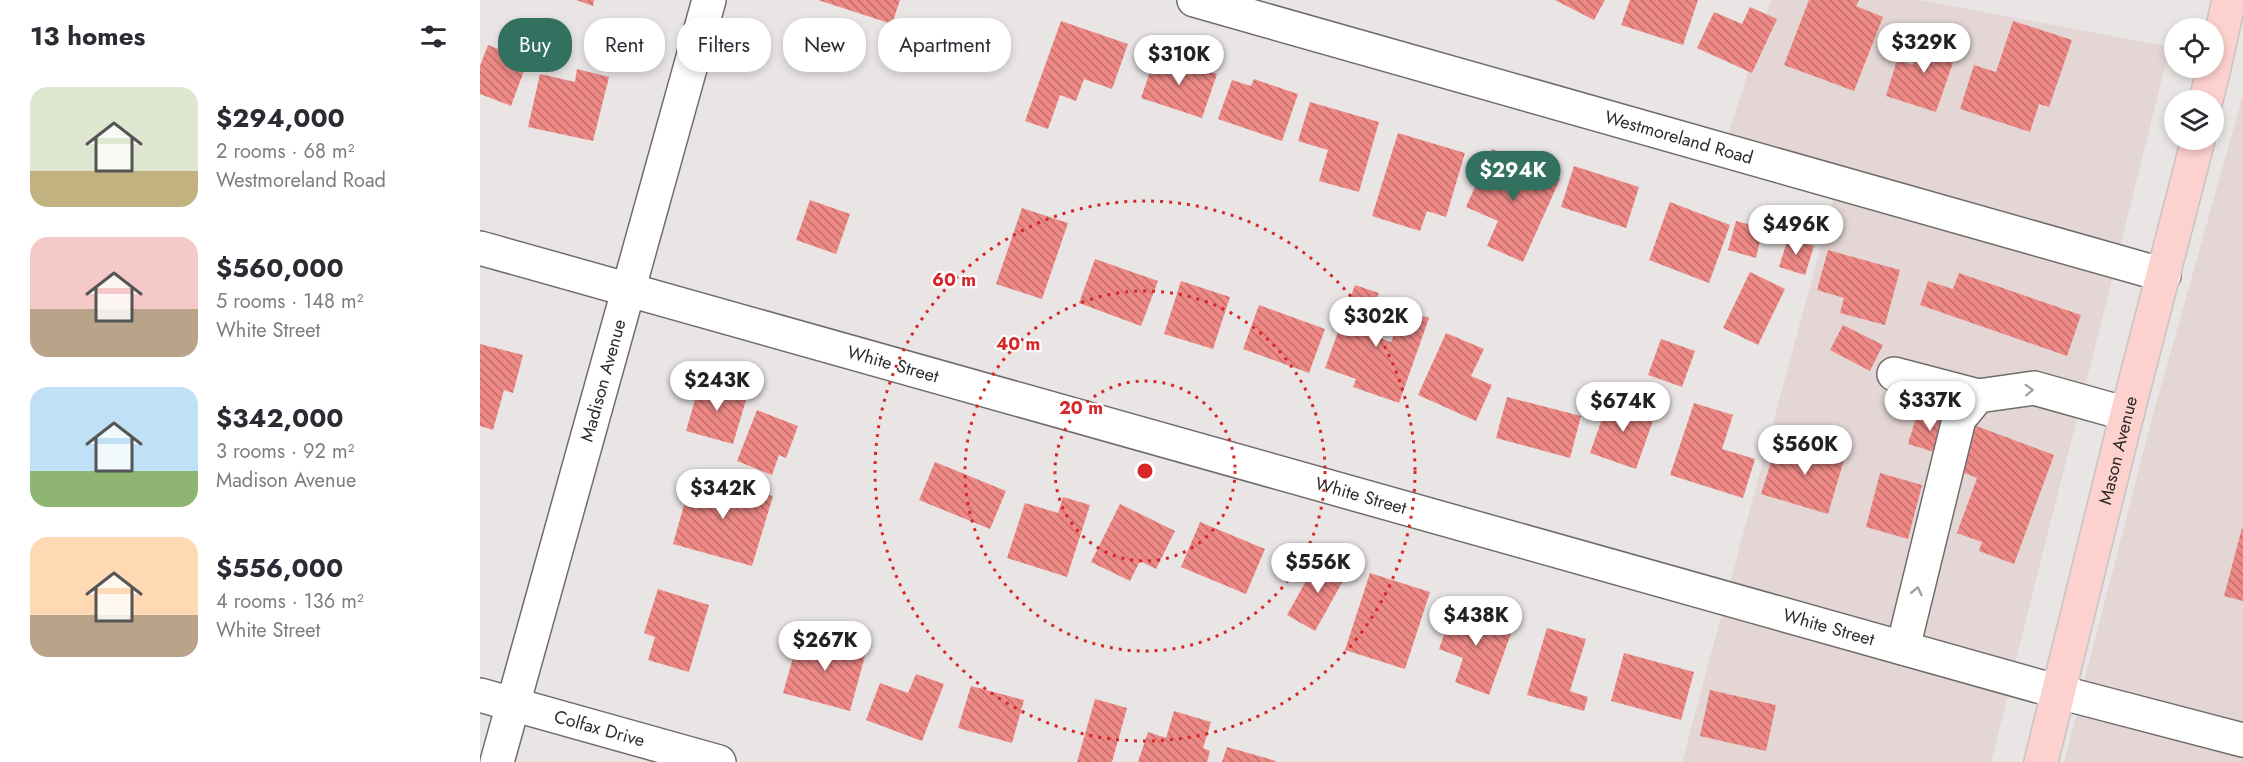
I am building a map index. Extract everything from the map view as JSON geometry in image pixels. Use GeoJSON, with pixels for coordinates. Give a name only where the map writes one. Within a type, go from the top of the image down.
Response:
{"type":"FeatureCollection","features":[{"type":"Feature","properties":{"kind":"main road"},"geometry":{"type":"LineString","coordinates":[[2224,22],[2229,0]]}},
{"type":"Feature","properties":{"kind":"main road","name":"Mason Avenue"},"geometry":{"type":"LineString","coordinates":[[2041,762],[2195,150]]}},
{"type":"Feature","properties":{"kind":"street","name":"Madison Avenue"},"geometry":{"type":"LineString","coordinates":[[496,762],[709,0]]}},
{"type":"Feature","properties":{"kind":"street","name":"Westmoreland Road"},"geometry":{"type":"LineString","coordinates":[[1194,0],[2164,275]]}},
{"type":"Feature","properties":{"kind":"street","name":"White Street"},"geometry":{"type":"LineString","coordinates":[[480,248],[2059,692],[2243,740]]}},
{"type":"Feature","properties":{"kind":"street"},"geometry":{"type":"LineString","coordinates":[[1894,374],[1978,396],[2034,388],[2127,414]]}},
{"type":"Feature","properties":{"kind":"street"},"geometry":{"type":"LineString","coordinates":[[1903,648],[1959,419],[1978,396]]}},
{"type":"Feature","properties":{"kind":"street","name":"Colfax Drive"},"geometry":{"type":"LineString","coordinates":[[480,695],[719,762]]}},
{"type":"Feature","properties":{"kind":"shaded area"},"geometry":{"type":"Polygon","coordinates":[[[1771,0],[1920,0],[2164,46],[2164,71],[2120,246],[1728,135],[1771,0]]]}},
{"type":"Feature","properties":{"kind":"shaded area"},"geometry":{"type":"Polygon","coordinates":[[[2243,95],[2243,723],[2084,682],[2154,411],[2243,95]]]}},
{"type":"Feature","properties":{"kind":"shaded area"},"geometry":{"type":"Polygon","coordinates":[[[1834,197],[2113,276],[2015,663],[1730,583],[1834,197]]]}},
{"type":"Feature","properties":{"kind":"shaded area"},"geometry":{"type":"Polygon","coordinates":[[[1722,613],[2008,694],[1991,762],[1682,762],[1722,613]]]}},
{"type":"Feature","properties":{"kind":"shaded area"},"geometry":{"type":"Polygon","coordinates":[[[2077,713],[2243,756],[2243,762],[2064,762],[2077,713]]]}},
{"type":"Feature","properties":{"kind":"building"},"geometry":{"type":"Polygon","coordinates":[[[576,0],[594,0],[593,6],[576,0]]]}},
{"type":"Feature","properties":{"kind":"building"},"geometry":{"type":"Polygon","coordinates":[[[818,0],[900,0],[894,18],[878,19],[818,0]]]}},
{"type":"Feature","properties":{"kind":"building"},"geometry":{"type":"Polygon","coordinates":[[[1555,0],[1605,0],[1594,20],[1555,0]]]}},
{"type":"Feature","properties":{"kind":"building"},"geometry":{"type":"Polygon","coordinates":[[[1630,0],[1698,0],[1683,45],[1621,25],[1630,0]]]}},
{"type":"Feature","properties":{"kind":"building"},"geometry":{"type":"Polygon","coordinates":[[[1809,0],[1859,0],[1856,6],[1883,17],[1854,91],[1784,65],[1809,0]]]}},
{"type":"Feature","properties":{"kind":"building"},"geometry":{"type":"Polygon","coordinates":[[[1750,7],[1777,19],[1752,73],[1697,48],[1714,12],[1742,24],[1750,7]]]}},
{"type":"Feature","properties":{"kind":"building"},"geometry":{"type":"Polygon","coordinates":[[[1061,21],[1128,44],[1112,89],[1084,79],[1076,101],[1060,95],[1048,129],[1025,121],[1061,21]]]}},
{"type":"Feature","properties":{"kind":"building"},"geometry":{"type":"Polygon","coordinates":[[[2013,21],[2072,40],[2049,107],[2039,104],[2030,132],[1960,109],[1974,65],[1996,72],[2013,21]]]}},
{"type":"Feature","properties":{"kind":"building"},"geometry":{"type":"Polygon","coordinates":[[[1924,33],[1959,45],[1936,112],[1886,96],[1897,60],[1913,65],[1924,33]]]}},
{"type":"Feature","properties":{"kind":"building"},"geometry":{"type":"Polygon","coordinates":[[[488,45],[498,49],[498,72],[524,72],[511,106],[480,94],[480,66],[488,45]]]}},
{"type":"Feature","properties":{"kind":"building"},"geometry":{"type":"Polygon","coordinates":[[[1156,54],[1217,74],[1202,118],[1141,98],[1156,54]]]}},
{"type":"Feature","properties":{"kind":"building"},"geometry":{"type":"Polygon","coordinates":[[[577,69],[609,77],[593,141],[528,127],[540,74],[575,82],[577,69]]]}},
{"type":"Feature","properties":{"kind":"building"},"geometry":{"type":"Polygon","coordinates":[[[1254,79],[1298,94],[1282,141],[1218,119],[1232,80],[1251,86],[1254,79]]]}},
{"type":"Feature","properties":{"kind":"building"},"geometry":{"type":"Polygon","coordinates":[[[1310,102],[1379,122],[1359,192],[1319,181],[1328,150],[1298,141],[1310,102]]]}},
{"type":"Feature","properties":{"kind":"building"},"geometry":{"type":"Polygon","coordinates":[[[1398,133],[1465,153],[1446,217],[1427,211],[1420,231],[1372,216],[1398,133]]]}},
{"type":"Feature","properties":{"kind":"building"},"geometry":{"type":"Polygon","coordinates":[[[1492,149],[1560,179],[1523,262],[1487,246],[1498,221],[1466,207],[1492,149]]]}},
{"type":"Feature","properties":{"kind":"building"},"geometry":{"type":"Polygon","coordinates":[[[1574,166],[1639,187],[1626,228],[1561,207],[1574,166]]]}},
{"type":"Feature","properties":{"kind":"building"},"geometry":{"type":"Polygon","coordinates":[[[810,200],[850,214],[836,254],[796,240],[810,200]]]}},
{"type":"Feature","properties":{"kind":"building"},"geometry":{"type":"Polygon","coordinates":[[[1670,202],[1730,225],[1709,283],[1649,260],[1670,202]]]}},
{"type":"Feature","properties":{"kind":"building"},"geometry":{"type":"Polygon","coordinates":[[[1022,208],[1068,223],[1042,299],[996,284],[1022,208]]]}},
{"type":"Feature","properties":{"kind":"building"},"geometry":{"type":"Polygon","coordinates":[[[1736,221],[1763,228],[1756,258],[1728,250],[1736,221]]]}},
{"type":"Feature","properties":{"kind":"building"},"geometry":{"type":"Polygon","coordinates":[[[1788,238],[1814,246],[1805,275],[1779,267],[1788,238]]]}},
{"type":"Feature","properties":{"kind":"building"},"geometry":{"type":"Polygon","coordinates":[[[1828,250],[1900,270],[1885,325],[1840,313],[1844,298],[1817,290],[1828,250]]]}},
{"type":"Feature","properties":{"kind":"building"},"geometry":{"type":"Polygon","coordinates":[[[1095,259],[1158,281],[1141,326],[1079,303],[1095,259]]]}},
{"type":"Feature","properties":{"kind":"building"},"geometry":{"type":"Polygon","coordinates":[[[1750,272],[1785,289],[1758,345],[1723,328],[1750,272]]]}},
{"type":"Feature","properties":{"kind":"building"},"geometry":{"type":"Polygon","coordinates":[[[1959,273],[2081,315],[2067,356],[1920,305],[1928,281],[1953,289],[1959,273]]]}},
{"type":"Feature","properties":{"kind":"building"},"geometry":{"type":"Polygon","coordinates":[[[1181,281],[1230,297],[1213,349],[1164,334],[1181,281]]]}},
{"type":"Feature","properties":{"kind":"building"},"geometry":{"type":"Polygon","coordinates":[[[1355,285],[1379,293],[1365,333],[1391,342],[1403,309],[1429,318],[1399,403],[1353,387],[1356,379],[1325,368],[1355,285]]]}},
{"type":"Feature","properties":{"kind":"building"},"geometry":{"type":"Polygon","coordinates":[[[1259,305],[1325,329],[1309,373],[1243,349],[1259,305]]]}},
{"type":"Feature","properties":{"kind":"building"},"geometry":{"type":"Polygon","coordinates":[[[1843,325],[1883,345],[1870,371],[1830,350],[1843,325]]]}},
{"type":"Feature","properties":{"kind":"building"},"geometry":{"type":"Polygon","coordinates":[[[1446,333],[1484,349],[1471,376],[1492,385],[1476,421],[1418,395],[1446,333]]]}},
{"type":"Feature","properties":{"kind":"building"},"geometry":{"type":"Polygon","coordinates":[[[1661,339],[1695,351],[1682,387],[1648,375],[1661,339]]]}},
{"type":"Feature","properties":{"kind":"building"},"geometry":{"type":"Polygon","coordinates":[[[480,344],[523,355],[513,393],[504,390],[493,430],[480,426],[480,344]]]}},
{"type":"Feature","properties":{"kind":"building"},"geometry":{"type":"Polygon","coordinates":[[[701,379],[748,393],[733,444],[686,431],[701,379]]]}},
{"type":"Feature","properties":{"kind":"building"},"geometry":{"type":"Polygon","coordinates":[[[1610,396],[1656,412],[1636,469],[1590,453],[1610,396]]]}},
{"type":"Feature","properties":{"kind":"building"},"geometry":{"type":"Polygon","coordinates":[[[1507,397],[1581,416],[1570,458],[1496,438],[1507,397]]]}},
{"type":"Feature","properties":{"kind":"building"},"geometry":{"type":"Polygon","coordinates":[[[1694,403],[1733,415],[1722,449],[1755,459],[1743,498],[1670,475],[1694,403]]]}},
{"type":"Feature","properties":{"kind":"building"},"geometry":{"type":"Polygon","coordinates":[[[757,410],[798,426],[786,458],[779,455],[772,475],[737,461],[757,410]]]}},
{"type":"Feature","properties":{"kind":"building"},"geometry":{"type":"Polygon","coordinates":[[[1918,411],[1951,421],[1941,454],[1908,444],[1918,411]]]}},
{"type":"Feature","properties":{"kind":"building"},"geometry":{"type":"Polygon","coordinates":[[[1971,424],[2054,455],[2014,564],[1979,551],[1982,542],[1957,533],[1977,478],[1955,469],[1971,424]]]}},
{"type":"Feature","properties":{"kind":"building"},"geometry":{"type":"Polygon","coordinates":[[[1806,442],[1846,453],[1828,514],[1761,494],[1776,446],[1803,453],[1806,442]]]}},
{"type":"Feature","properties":{"kind":"building"},"geometry":{"type":"Polygon","coordinates":[[[935,462],[1006,491],[990,529],[919,500],[935,462]]]}},
{"type":"Feature","properties":{"kind":"building"},"geometry":{"type":"Polygon","coordinates":[[[693,473],[773,496],[752,566],[673,544],[693,473]]]}},
{"type":"Feature","properties":{"kind":"building"},"geometry":{"type":"Polygon","coordinates":[[[1880,473],[1922,485],[1908,539],[1866,527],[1880,473]]]}},
{"type":"Feature","properties":{"kind":"building"},"geometry":{"type":"Polygon","coordinates":[[[1063,497],[1090,505],[1067,577],[1007,558],[1025,503],[1058,513],[1063,497]]]}},
{"type":"Feature","properties":{"kind":"building"},"geometry":{"type":"Polygon","coordinates":[[[1120,504],[1175,531],[1156,569],[1140,561],[1130,581],[1091,562],[1120,504]]]}},
{"type":"Feature","properties":{"kind":"building"},"geometry":{"type":"Polygon","coordinates":[[[1200,522],[1265,549],[1246,594],[1181,567],[1200,522]]]}},
{"type":"Feature","properties":{"kind":"building"},"geometry":{"type":"Polygon","coordinates":[[[2243,529],[2243,601],[2224,596],[2243,529]]]}},
{"type":"Feature","properties":{"kind":"building"},"geometry":{"type":"Polygon","coordinates":[[[1320,556],[1348,572],[1315,631],[1287,615],[1320,556]]]}},
{"type":"Feature","properties":{"kind":"building"},"geometry":{"type":"Polygon","coordinates":[[[1370,573],[1430,592],[1405,669],[1345,650],[1370,573]]]}},
{"type":"Feature","properties":{"kind":"building"},"geometry":{"type":"Polygon","coordinates":[[[658,589],[709,605],[689,672],[648,660],[655,637],[644,633],[658,589]]]}},
{"type":"Feature","properties":{"kind":"building"},"geometry":{"type":"Polygon","coordinates":[[[1455,604],[1514,625],[1489,695],[1455,682],[1463,658],[1439,649],[1455,604]]]}},
{"type":"Feature","properties":{"kind":"building"},"geometry":{"type":"Polygon","coordinates":[[[1547,628],[1586,639],[1570,691],[1588,697],[1584,711],[1527,695],[1547,628]]]}},
{"type":"Feature","properties":{"kind":"building"},"geometry":{"type":"Polygon","coordinates":[[[800,633],[866,652],[850,711],[783,693],[800,633]]]}},
{"type":"Feature","properties":{"kind":"building"},"geometry":{"type":"Polygon","coordinates":[[[1624,653],[1694,672],[1681,720],[1611,701],[1624,653]]]}},
{"type":"Feature","properties":{"kind":"building"},"geometry":{"type":"Polygon","coordinates":[[[916,674],[944,684],[922,741],[866,720],[880,683],[908,693],[916,674]]]}},
{"type":"Feature","properties":{"kind":"building"},"geometry":{"type":"Polygon","coordinates":[[[971,686],[1024,700],[1012,743],[958,728],[971,686]]]}},
{"type":"Feature","properties":{"kind":"building"},"geometry":{"type":"Polygon","coordinates":[[[1710,690],[1776,705],[1766,751],[1700,736],[1710,690]]]}},
{"type":"Feature","properties":{"kind":"building"},"geometry":{"type":"Polygon","coordinates":[[[1095,699],[1127,708],[1112,762],[1077,762],[1095,699]]]}},
{"type":"Feature","properties":{"kind":"building"},"geometry":{"type":"Polygon","coordinates":[[[1174,711],[1211,722],[1203,748],[1210,751],[1207,762],[1138,762],[1148,732],[1166,738],[1174,711]]]}},
{"type":"Feature","properties":{"kind":"building"},"geometry":{"type":"Polygon","coordinates":[[[1227,747],[1276,761],[1276,762],[1222,762],[1227,747]]]}}]}
